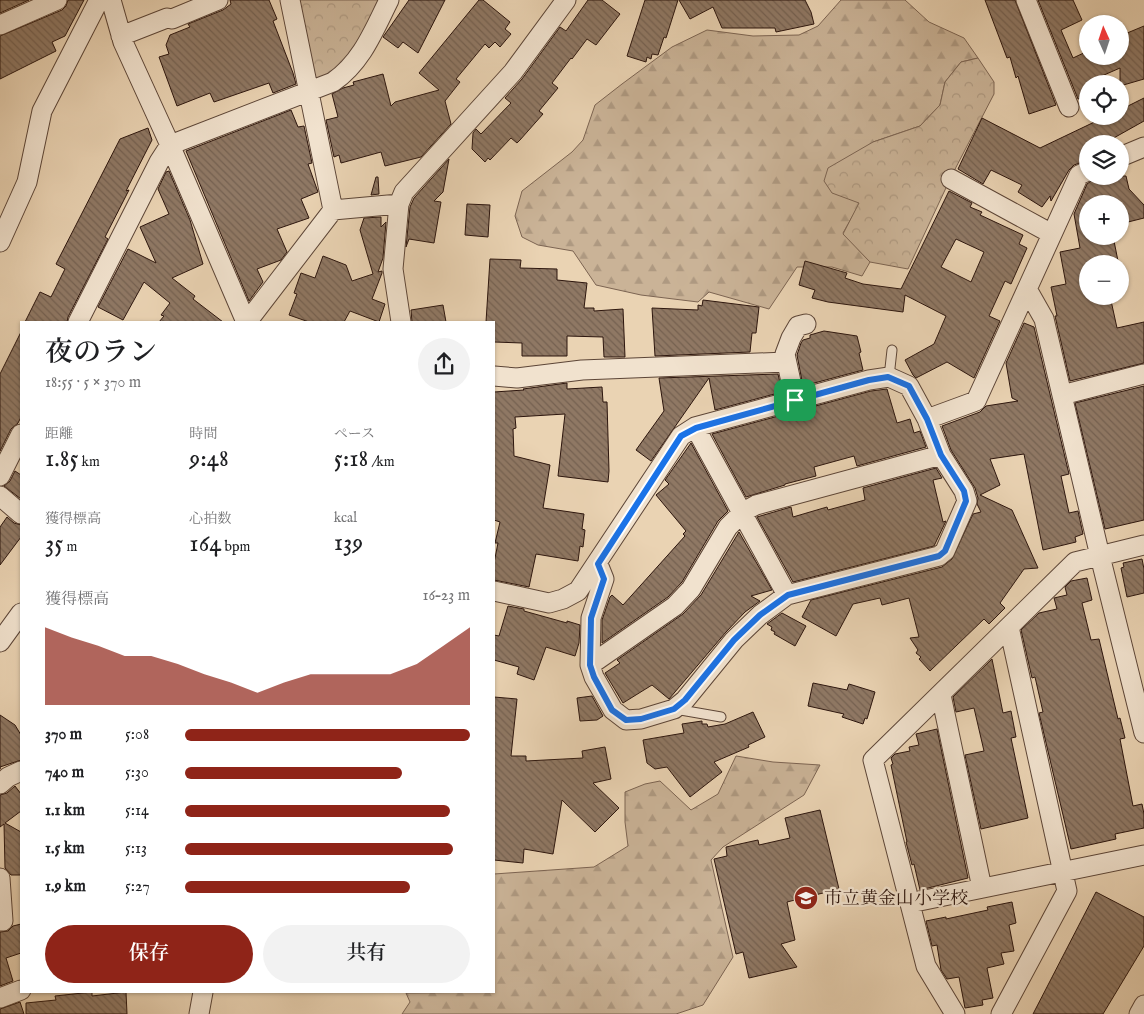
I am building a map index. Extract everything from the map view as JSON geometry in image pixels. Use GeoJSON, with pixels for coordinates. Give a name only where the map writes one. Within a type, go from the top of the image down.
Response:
{"type":"FeatureCollection","features":[{"type":"Feature","properties":{"kind":"street"},"geometry":{"type":"LineString","coordinates":[[0,25],[57,0]]}},
{"type":"Feature","properties":{"kind":"street"},"geometry":{"type":"LineString","coordinates":[[0,242],[5,221],[27,182],[42,111],[99,0]]}},
{"type":"Feature","properties":{"kind":"street"},"geometry":{"type":"LineString","coordinates":[[111,0],[121,36],[247,321]]}},
{"type":"Feature","properties":{"kind":"street"},"geometry":{"type":"LineString","coordinates":[[121,36],[167,18],[172,19],[218,0]]}},
{"type":"Feature","properties":{"kind":"street"},"geometry":{"type":"LineString","coordinates":[[290,0],[333,210]]}},
{"type":"Feature","properties":{"kind":"street"},"geometry":{"type":"LineString","coordinates":[[79,321],[170,145],[333,82],[352,66],[368,42],[389,0]]}},
{"type":"Feature","properties":{"kind":"street"},"geometry":{"type":"LineString","coordinates":[[400,321],[393,268],[400,204],[404,192],[513,72],[566,0]]}},
{"type":"Feature","properties":{"kind":"street"},"geometry":{"type":"LineString","coordinates":[[1026,0],[1069,107]]}},
{"type":"Feature","properties":{"kind":"street"},"geometry":{"type":"LineString","coordinates":[[1129,153],[1144,147]]}},
{"type":"Feature","properties":{"kind":"street"},"geometry":{"type":"LineString","coordinates":[[927,419],[976,401],[1079,175]]}},
{"type":"Feature","properties":{"kind":"street"},"geometry":{"type":"LineString","coordinates":[[951,179],[1052,234]]}},
{"type":"Feature","properties":{"kind":"street"},"geometry":{"type":"LineString","coordinates":[[248,321],[333,210],[400,204]]}},
{"type":"Feature","properties":{"kind":"street"},"geometry":{"type":"LineString","coordinates":[[1027,289],[1044,319],[1144,733]]}},
{"type":"Feature","properties":{"kind":"street"},"geometry":{"type":"LineString","coordinates":[[795,400],[785,354],[798,326],[806,324]]}},
{"type":"Feature","properties":{"kind":"street"},"geometry":{"type":"LineString","coordinates":[[495,376],[517,378],[582,370],[786,362]]}},
{"type":"Feature","properties":{"kind":"street"},"geometry":{"type":"LineString","coordinates":[[1062,395],[1144,374]]}},
{"type":"Feature","properties":{"kind":"street"},"geometry":{"type":"LineString","coordinates":[[495,591],[549,603],[563,599],[578,591],[598,564],[681,436],[696,428],[869,380],[888,377],[909,386],[927,419],[941,455],[964,491],[966,501],[945,551],[939,556],[788,595],[760,615],[734,640],[685,700],[674,709],[641,719],[626,720],[612,710],[594,677],[590,665],[591,618],[604,579],[598,564]]}},
{"type":"Feature","properties":{"kind":"street"},"geometry":{"type":"LineString","coordinates":[[696,428],[788,595]]}},
{"type":"Feature","properties":{"kind":"street"},"geometry":{"type":"LineString","coordinates":[[0,476],[20,436]]}},
{"type":"Feature","properties":{"kind":"street"},"geometry":{"type":"LineString","coordinates":[[590,665],[675,606],[691,589],[728,528],[743,512],[756,505],[941,455]]}},
{"type":"Feature","properties":{"kind":"street"},"geometry":{"type":"LineString","coordinates":[[0,496],[20,513]]}},
{"type":"Feature","properties":{"kind":"street"},"geometry":{"type":"LineString","coordinates":[[955,1014],[926,966],[873,760],[1075,562],[1144,545]]}},
{"type":"Feature","properties":{"kind":"street"},"geometry":{"type":"LineString","coordinates":[[0,642],[20,614]]}},
{"type":"Feature","properties":{"kind":"street"},"geometry":{"type":"LineString","coordinates":[[1000,1014],[1067,891],[1010,627]]}},
{"type":"Feature","properties":{"kind":"street"},"geometry":{"type":"LineString","coordinates":[[941,695],[982,888]]}},
{"type":"Feature","properties":{"kind":"street"},"geometry":{"type":"LineString","coordinates":[[0,784],[8,777],[20,771]]}},
{"type":"Feature","properties":{"kind":"street"},"geometry":{"type":"LineString","coordinates":[[910,903],[1144,855]]}},
{"type":"Feature","properties":{"kind":"street"},"geometry":{"type":"LineString","coordinates":[[0,878],[3,921],[0,921]]}},
{"type":"Feature","properties":{"kind":"street"},"geometry":{"type":"LineString","coordinates":[[0,998],[20,990]]}},
{"type":"Feature","properties":{"kind":"street"},"geometry":{"type":"LineString","coordinates":[[199,1014],[203,993]]}},
{"type":"Feature","properties":{"kind":"street"},"geometry":{"type":"LineString","coordinates":[[1139,1014],[1144,1005]]}},
{"type":"Feature","properties":{"kind":"lane"},"geometry":{"type":"LineString","coordinates":[[888,377],[892,350]]}},
{"type":"Feature","properties":{"kind":"lane"},"geometry":{"type":"LineString","coordinates":[[674,709],[721,717]]}},
{"type":"Feature","properties":{"kind":"green space"},"geometry":{"type":"Polygon","coordinates":[[[297,0],[383,0],[355,53],[319,81],[311,75],[297,0]]]}},
{"type":"Feature","properties":{"kind":"green space"},"geometry":{"type":"Polygon","coordinates":[[[841,0],[905,0],[929,22],[964,38],[978,58],[961,62],[945,82],[940,105],[920,126],[873,142],[860,203],[843,233],[870,262],[862,276],[832,267],[797,267],[769,309],[709,292],[698,302],[641,295],[596,285],[573,251],[538,245],[522,237],[515,216],[522,191],[572,152],[583,140],[595,105],[622,84],[672,47],[707,30],[753,36],[799,35],[818,26],[841,0]]]}},
{"type":"Feature","properties":{"kind":"green space"},"geometry":{"type":"Polygon","coordinates":[[[978,58],[994,82],[994,94],[952,175],[908,269],[870,262],[843,234],[859,203],[832,193],[824,181],[828,168],[873,142],[920,126],[940,105],[945,82],[961,62],[978,58]]]}},
{"type":"Feature","properties":{"kind":"green space"},"geometry":{"type":"Polygon","coordinates":[[[736,756],[773,762],[820,765],[804,795],[723,847],[711,860],[733,957],[703,1005],[676,1014],[402,1014],[410,1002],[406,993],[495,993],[495,874],[594,867],[628,846],[625,822],[625,792],[645,784],[660,781],[691,810],[718,794],[736,756]]]}},
{"type":"Feature","properties":{"kind":"building"},"geometry":{"type":"Polygon","coordinates":[[[0,0],[29,0],[0,13],[0,0]]]}},
{"type":"Feature","properties":{"kind":"building"},"geometry":{"type":"Polygon","coordinates":[[[68,0],[84,0],[65,36],[52,42],[56,51],[0,79],[0,36],[62,10],[68,0]]]}},
{"type":"Feature","properties":{"kind":"building"},"geometry":{"type":"Polygon","coordinates":[[[230,0],[269,0],[277,19],[273,21],[296,84],[273,93],[269,83],[214,102],[210,93],[177,106],[159,57],[169,54],[166,45],[170,35],[190,27],[188,24],[223,10],[231,4],[230,0]]]}},
{"type":"Feature","properties":{"kind":"building"},"geometry":{"type":"Polygon","coordinates":[[[409,0],[445,0],[418,53],[403,42],[398,48],[383,37],[409,0]]]}},
{"type":"Feature","properties":{"kind":"building"},"geometry":{"type":"Polygon","coordinates":[[[479,0],[483,0],[510,22],[505,29],[511,34],[500,47],[495,42],[489,48],[485,44],[456,79],[460,82],[445,101],[451,124],[421,157],[385,166],[381,152],[341,163],[339,155],[334,157],[326,120],[338,117],[332,94],[354,85],[353,82],[383,74],[391,106],[395,102],[439,90],[419,73],[479,0]]]}},
{"type":"Feature","properties":{"kind":"building"},"geometry":{"type":"Polygon","coordinates":[[[588,0],[602,0],[620,14],[596,45],[587,39],[571,58],[552,83],[558,88],[539,111],[543,114],[520,140],[517,143],[511,138],[490,160],[488,158],[485,162],[472,149],[473,133],[476,129],[481,134],[511,103],[505,98],[522,79],[560,27],[566,31],[588,0]]]}},
{"type":"Feature","properties":{"kind":"building"},"geometry":{"type":"Polygon","coordinates":[[[645,0],[678,0],[666,38],[664,37],[658,55],[652,54],[651,59],[647,57],[646,62],[627,56],[645,0]]]}},
{"type":"Feature","properties":{"kind":"building"},"geometry":{"type":"Polygon","coordinates":[[[679,0],[805,0],[814,24],[776,32],[775,28],[722,28],[713,7],[690,19],[679,0]]]}},
{"type":"Feature","properties":{"kind":"building"},"geometry":{"type":"Polygon","coordinates":[[[985,0],[1015,0],[1056,105],[1029,114],[1018,76],[1016,78],[1010,57],[1007,58],[985,0]]]}},
{"type":"Feature","properties":{"kind":"building"},"geometry":{"type":"Polygon","coordinates":[[[1038,0],[1073,0],[1080,15],[1079,21],[1061,30],[1073,58],[1079,55],[1079,65],[1129,65],[1129,32],[1144,26],[1144,79],[1129,83],[1129,75],[1120,75],[1120,68],[1104,75],[1079,75],[1078,99],[1038,0]]]}},
{"type":"Feature","properties":{"kind":"building"},"geometry":{"type":"Polygon","coordinates":[[[1144,98],[1144,121],[1119,135],[1079,135],[1079,163],[1069,170],[1051,201],[1050,196],[1042,207],[1018,192],[1022,185],[991,170],[983,184],[958,169],[982,118],[1040,148],[1088,125],[1129,125],[1129,106],[1144,98]]]}},
{"type":"Feature","properties":{"kind":"building"},"geometry":{"type":"Polygon","coordinates":[[[291,110],[298,127],[304,126],[312,163],[308,164],[318,192],[301,199],[309,218],[277,229],[287,252],[281,260],[257,269],[263,282],[249,301],[186,151],[291,110]]]}},
{"type":"Feature","properties":{"kind":"building"},"geometry":{"type":"Polygon","coordinates":[[[148,128],[152,140],[105,237],[108,239],[67,321],[26,321],[40,292],[51,297],[65,269],[56,264],[120,139],[148,128]]]}},
{"type":"Feature","properties":{"kind":"building"},"geometry":{"type":"Polygon","coordinates":[[[449,159],[443,192],[434,201],[441,202],[434,243],[409,239],[406,247],[410,207],[414,198],[449,159]]]}},
{"type":"Feature","properties":{"kind":"building"},"geometry":{"type":"Polygon","coordinates":[[[169,171],[190,220],[203,264],[172,278],[195,296],[193,299],[222,321],[160,321],[164,316],[161,315],[170,303],[144,282],[123,320],[98,307],[128,249],[156,263],[140,227],[169,214],[158,189],[166,172],[169,171]]]}},
{"type":"Feature","properties":{"kind":"building"},"geometry":{"type":"Polygon","coordinates":[[[376,177],[378,177],[379,194],[371,195],[376,177]]]}},
{"type":"Feature","properties":{"kind":"building"},"geometry":{"type":"Polygon","coordinates":[[[1087,185],[1128,185],[1129,189],[1144,205],[1144,218],[1129,222],[1129,195],[1082,195],[1087,185]]]}},
{"type":"Feature","properties":{"kind":"building"},"geometry":{"type":"Polygon","coordinates":[[[949,191],[972,203],[970,207],[982,212],[980,215],[1023,235],[1019,244],[1027,248],[1011,284],[1005,281],[989,316],[1000,321],[974,378],[947,362],[916,378],[905,360],[934,344],[946,316],[905,295],[903,312],[828,302],[812,298],[815,290],[799,285],[805,261],[847,273],[845,278],[863,284],[901,289],[949,191]],[[956,239],[941,267],[971,282],[984,252],[956,239]]]}},
{"type":"Feature","properties":{"kind":"building"},"geometry":{"type":"Polygon","coordinates":[[[1079,202],[1079,242],[1074,214],[1079,202]]]}},
{"type":"Feature","properties":{"kind":"building"},"geometry":{"type":"Polygon","coordinates":[[[467,204],[490,205],[488,237],[465,235],[467,204]]]}},
{"type":"Feature","properties":{"kind":"building"},"geometry":{"type":"Polygon","coordinates":[[[381,217],[381,227],[386,222],[383,258],[378,272],[382,271],[382,273],[372,299],[385,304],[379,321],[350,311],[345,321],[306,321],[289,315],[297,294],[294,293],[301,273],[315,278],[323,256],[346,265],[352,281],[373,274],[360,230],[364,218],[381,217]]]}},
{"type":"Feature","properties":{"kind":"building"},"geometry":{"type":"Polygon","coordinates":[[[1079,245],[1115,245],[1117,255],[1079,255],[1079,305],[1112,305],[1117,328],[1144,322],[1144,363],[1070,381],[1055,316],[1057,316],[1051,287],[1066,284],[1060,252],[1080,248],[1079,245]]]}},
{"type":"Feature","properties":{"kind":"building"},"geometry":{"type":"Polygon","coordinates":[[[490,259],[521,260],[520,268],[557,269],[557,280],[587,283],[584,308],[594,308],[594,311],[623,309],[625,357],[604,357],[603,337],[567,336],[567,356],[522,356],[522,343],[495,342],[495,321],[486,321],[490,259]]]}},
{"type":"Feature","properties":{"kind":"building"},"geometry":{"type":"Polygon","coordinates":[[[703,300],[759,307],[756,333],[752,333],[750,352],[655,356],[652,308],[698,310],[698,305],[702,306],[703,300]]]}},
{"type":"Feature","properties":{"kind":"building"},"geometry":{"type":"Polygon","coordinates":[[[443,305],[446,321],[412,321],[411,310],[443,305]]]}},
{"type":"Feature","properties":{"kind":"building"},"geometry":{"type":"Polygon","coordinates":[[[1024,323],[1034,327],[1069,474],[1061,476],[1069,513],[1078,511],[1083,534],[1075,537],[1076,542],[1043,550],[1024,454],[990,459],[1000,485],[980,495],[1012,510],[1038,568],[1024,569],[1000,603],[1005,608],[989,624],[984,619],[930,671],[919,659],[921,657],[916,653],[918,650],[910,638],[919,637],[909,598],[882,605],[880,598],[853,604],[836,636],[802,617],[811,600],[942,567],[952,559],[973,514],[981,512],[977,504],[978,498],[975,488],[951,450],[942,426],[980,412],[986,406],[1018,401],[1012,398],[1006,363],[1024,323]]]}},
{"type":"Feature","properties":{"kind":"building"},"geometry":{"type":"Polygon","coordinates":[[[824,331],[857,336],[863,370],[803,386],[797,355],[801,343],[803,340],[810,338],[810,335],[824,331]]]}},
{"type":"Feature","properties":{"kind":"building"},"geometry":{"type":"Polygon","coordinates":[[[20,334],[20,419],[11,429],[0,451],[0,374],[20,334]]]}},
{"type":"Feature","properties":{"kind":"building"},"geometry":{"type":"Polygon","coordinates":[[[778,374],[782,392],[715,410],[709,378],[651,461],[636,450],[664,411],[659,378],[778,374]]]}},
{"type":"Feature","properties":{"kind":"building"},"geometry":{"type":"Polygon","coordinates":[[[567,383],[567,389],[602,387],[603,402],[607,402],[608,482],[558,476],[565,414],[515,417],[516,428],[513,429],[514,456],[550,465],[543,508],[584,514],[582,529],[585,530],[583,547],[580,546],[578,561],[536,554],[529,587],[495,580],[495,558],[498,543],[495,543],[500,522],[495,520],[495,392],[567,383]]]}},
{"type":"Feature","properties":{"kind":"building"},"geometry":{"type":"Polygon","coordinates":[[[1144,386],[1144,520],[1105,529],[1075,403],[1144,386]]]}},
{"type":"Feature","properties":{"kind":"building"},"geometry":{"type":"Polygon","coordinates":[[[887,389],[897,423],[910,419],[914,433],[920,431],[926,447],[857,466],[854,456],[814,467],[816,476],[746,497],[712,434],[871,391],[887,389]]]}},
{"type":"Feature","properties":{"kind":"building"},"geometry":{"type":"Polygon","coordinates":[[[691,443],[728,511],[718,521],[682,582],[668,597],[602,643],[602,620],[610,597],[612,595],[623,605],[685,536],[683,534],[686,531],[656,495],[669,484],[665,480],[691,443]]]}},
{"type":"Feature","properties":{"kind":"building"},"geometry":{"type":"Polygon","coordinates":[[[936,468],[942,478],[933,480],[943,522],[946,521],[934,546],[793,582],[757,517],[791,507],[793,517],[827,507],[828,510],[865,500],[863,488],[936,468]]]}},
{"type":"Feature","properties":{"kind":"building"},"geometry":{"type":"Polygon","coordinates":[[[15,471],[20,474],[20,498],[4,486],[10,481],[15,471]]]}},
{"type":"Feature","properties":{"kind":"building"},"geometry":{"type":"Polygon","coordinates":[[[7,517],[14,523],[20,525],[20,538],[0,565],[0,527],[7,517]]]}},
{"type":"Feature","properties":{"kind":"building"},"geometry":{"type":"Polygon","coordinates":[[[739,532],[772,590],[751,596],[760,601],[745,612],[726,632],[669,699],[652,685],[623,703],[605,673],[620,663],[617,660],[683,614],[701,595],[739,532]]]}},
{"type":"Feature","properties":{"kind":"building"},"geometry":{"type":"Polygon","coordinates":[[[1142,559],[1144,593],[1127,597],[1121,568],[1124,567],[1123,563],[1142,559]]]}},
{"type":"Feature","properties":{"kind":"building"},"geometry":{"type":"Polygon","coordinates":[[[1087,578],[1092,600],[1082,603],[1091,640],[1099,639],[1118,719],[1120,718],[1125,738],[1120,739],[1133,806],[1142,804],[1144,828],[1115,834],[1116,839],[1071,849],[1039,713],[1043,712],[1035,677],[1032,678],[1021,630],[1039,613],[1057,609],[1054,598],[1067,595],[1065,587],[1071,581],[1087,578]]]}},
{"type":"Feature","properties":{"kind":"building"},"geometry":{"type":"Polygon","coordinates":[[[508,606],[580,625],[579,643],[575,656],[546,647],[534,680],[517,674],[519,667],[495,660],[495,635],[499,636],[508,606]]]}},
{"type":"Feature","properties":{"kind":"building"},"geometry":{"type":"Polygon","coordinates":[[[782,613],[806,626],[795,646],[774,634],[775,632],[771,630],[772,627],[767,624],[782,613]]]}},
{"type":"Feature","properties":{"kind":"building"},"geometry":{"type":"Polygon","coordinates":[[[992,659],[1003,713],[1011,711],[1016,737],[1011,738],[1028,818],[981,829],[965,755],[984,751],[974,708],[956,712],[953,697],[992,659]]]}},
{"type":"Feature","properties":{"kind":"building"},"geometry":{"type":"Polygon","coordinates":[[[813,683],[847,690],[849,684],[875,692],[867,719],[865,718],[863,724],[842,717],[844,714],[808,706],[813,683]]]}},
{"type":"Feature","properties":{"kind":"building"},"geometry":{"type":"Polygon","coordinates":[[[592,696],[603,716],[597,720],[580,721],[577,698],[592,696]]]}},
{"type":"Feature","properties":{"kind":"building"},"geometry":{"type":"Polygon","coordinates":[[[495,697],[517,699],[511,756],[526,756],[526,761],[583,758],[582,751],[605,747],[611,779],[593,783],[619,808],[595,832],[562,800],[553,854],[524,849],[523,863],[495,860],[495,697]]]}},
{"type":"Feature","properties":{"kind":"building"},"geometry":{"type":"Polygon","coordinates":[[[753,712],[765,737],[748,745],[749,747],[714,762],[722,772],[690,797],[667,767],[655,769],[647,763],[643,740],[684,733],[682,724],[702,721],[702,724],[707,724],[708,727],[725,724],[753,712]]]}},
{"type":"Feature","properties":{"kind":"building"},"geometry":{"type":"Polygon","coordinates":[[[0,715],[15,725],[20,733],[20,760],[0,767],[0,715]]]}},
{"type":"Feature","properties":{"kind":"building"},"geometry":{"type":"Polygon","coordinates":[[[937,729],[968,878],[920,890],[914,864],[912,865],[906,842],[891,758],[895,754],[910,751],[909,747],[919,745],[916,734],[937,729]]]}},
{"type":"Feature","properties":{"kind":"building"},"geometry":{"type":"Polygon","coordinates":[[[15,786],[20,793],[20,812],[5,823],[20,831],[20,875],[11,875],[5,868],[4,824],[0,827],[0,795],[7,793],[15,786]]]}},
{"type":"Feature","properties":{"kind":"building"},"geometry":{"type":"Polygon","coordinates":[[[820,810],[839,889],[787,902],[795,940],[781,944],[797,967],[749,978],[743,952],[736,954],[714,859],[727,856],[726,847],[758,840],[759,845],[790,838],[785,818],[820,810]]]}},
{"type":"Feature","properties":{"kind":"building"},"geometry":{"type":"Polygon","coordinates":[[[1096,892],[1144,917],[1144,946],[1103,1014],[1033,1014],[1096,892]]]}},
{"type":"Feature","properties":{"kind":"building"},"geometry":{"type":"Polygon","coordinates":[[[1012,902],[1016,923],[1009,925],[1014,951],[1001,953],[1004,964],[987,968],[993,998],[982,1000],[983,1005],[965,1008],[959,977],[947,979],[941,970],[937,945],[932,946],[926,921],[946,917],[946,919],[988,910],[987,907],[1012,902]]]}},
{"type":"Feature","properties":{"kind":"building"},"geometry":{"type":"Polygon","coordinates":[[[20,924],[20,953],[6,958],[13,981],[0,986],[0,932],[8,931],[13,926],[20,924]]]}},
{"type":"Feature","properties":{"kind":"building"},"geometry":{"type":"Polygon","coordinates":[[[83,993],[92,993],[92,996],[126,993],[127,1014],[26,1014],[26,1003],[56,1000],[55,996],[83,993]]]}},
{"type":"Feature","properties":{"kind":"building"},"geometry":{"type":"Polygon","coordinates":[[[20,1002],[24,1014],[0,1014],[0,1009],[20,1002]]]}},
{"type":"Feature","properties":{"kind":"place","name":"市立黄金山小学校"},"geometry":{"type":"Point","coordinates":[806,898]}},
{"type":"Feature","properties":{"kind":"route"},"geometry":{"type":"LineString","coordinates":[[888,377],[909,386],[927,419],[941,455],[964,491],[966,501],[945,551],[939,556],[788,595],[760,615],[734,640],[685,700],[674,709],[641,719],[626,720],[612,710],[594,677],[590,665],[591,618],[604,579],[598,564],[681,436],[696,428],[795,400],[869,380],[888,377]]}}]}
